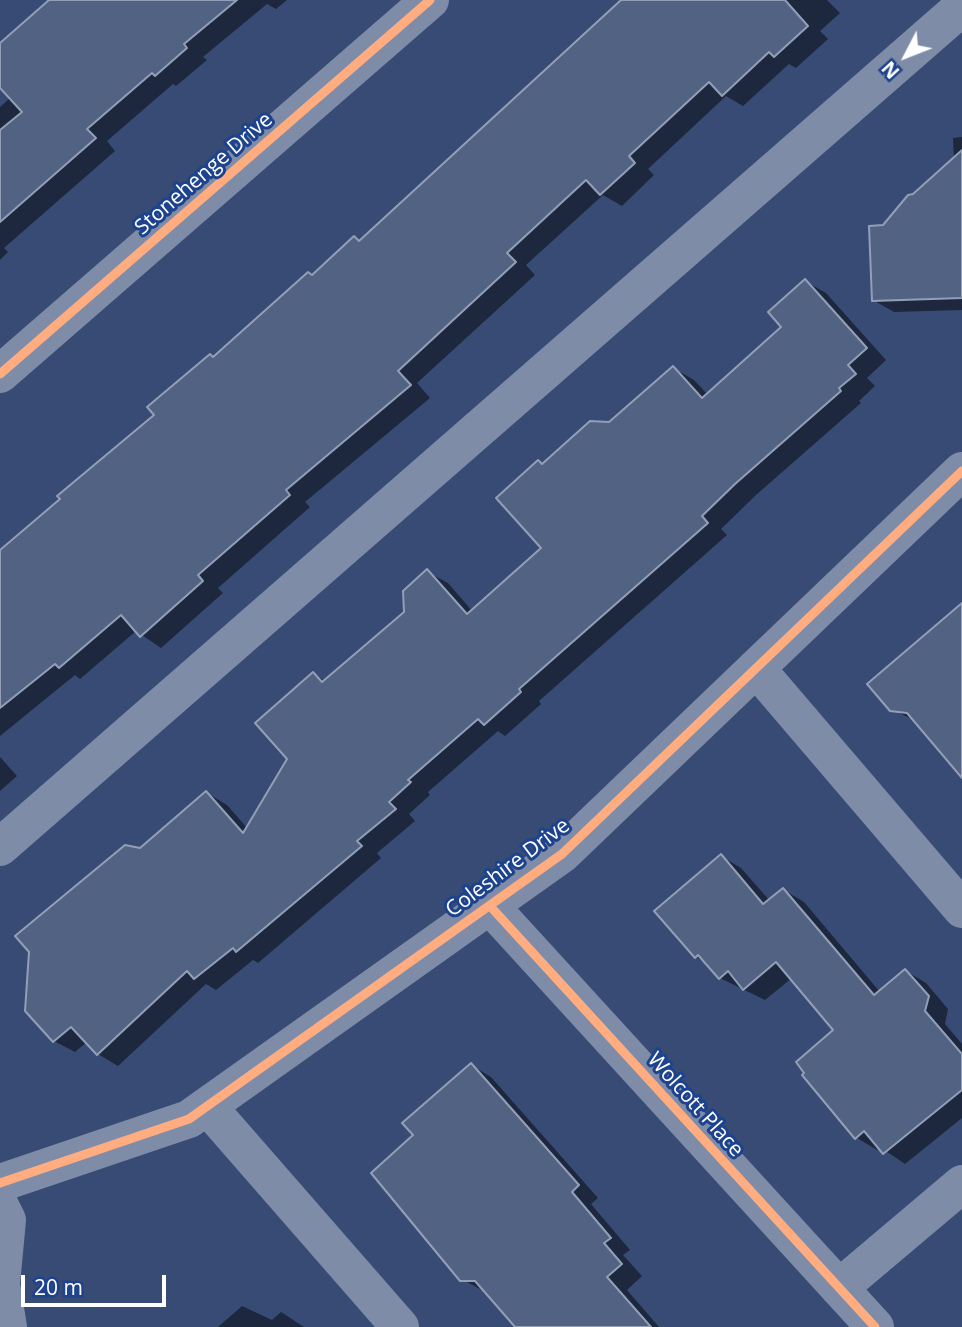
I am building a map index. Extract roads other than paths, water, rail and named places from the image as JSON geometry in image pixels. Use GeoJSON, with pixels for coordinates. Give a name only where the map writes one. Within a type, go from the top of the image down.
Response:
{"type":"FeatureCollection","features":[{"type":"Feature","properties":{"kind":"street","name":"Stonehenge Drive"},"geometry":{"type":"LineString","coordinates":[[0,374],[430,0]]}},
{"type":"Feature","properties":{"kind":"street"},"geometry":{"type":"LineString","coordinates":[[0,847],[962,7]]}},
{"type":"Feature","properties":{"kind":"street","name":"Coleshire Drive"},"geometry":{"type":"LineString","coordinates":[[0,1183],[190,1119],[562,854],[962,471]]}},
{"type":"Feature","properties":{"kind":"street"},"geometry":{"type":"LineString","coordinates":[[756,668],[962,909]]}},
{"type":"Feature","properties":{"kind":"street","name":"Wolcott Place"},"geometry":{"type":"LineString","coordinates":[[490,905],[875,1327]]}},
{"type":"Feature","properties":{"kind":"street"},"geometry":{"type":"LineString","coordinates":[[208,1107],[400,1327]]}},
{"type":"Feature","properties":{"kind":"street"},"geometry":{"type":"LineString","coordinates":[[839,1287],[962,1184]]}},
{"type":"Feature","properties":{"kind":"street"},"geometry":{"type":"LineString","coordinates":[[0,1206],[7,1220],[1,1284],[8,1327]]}}]}
